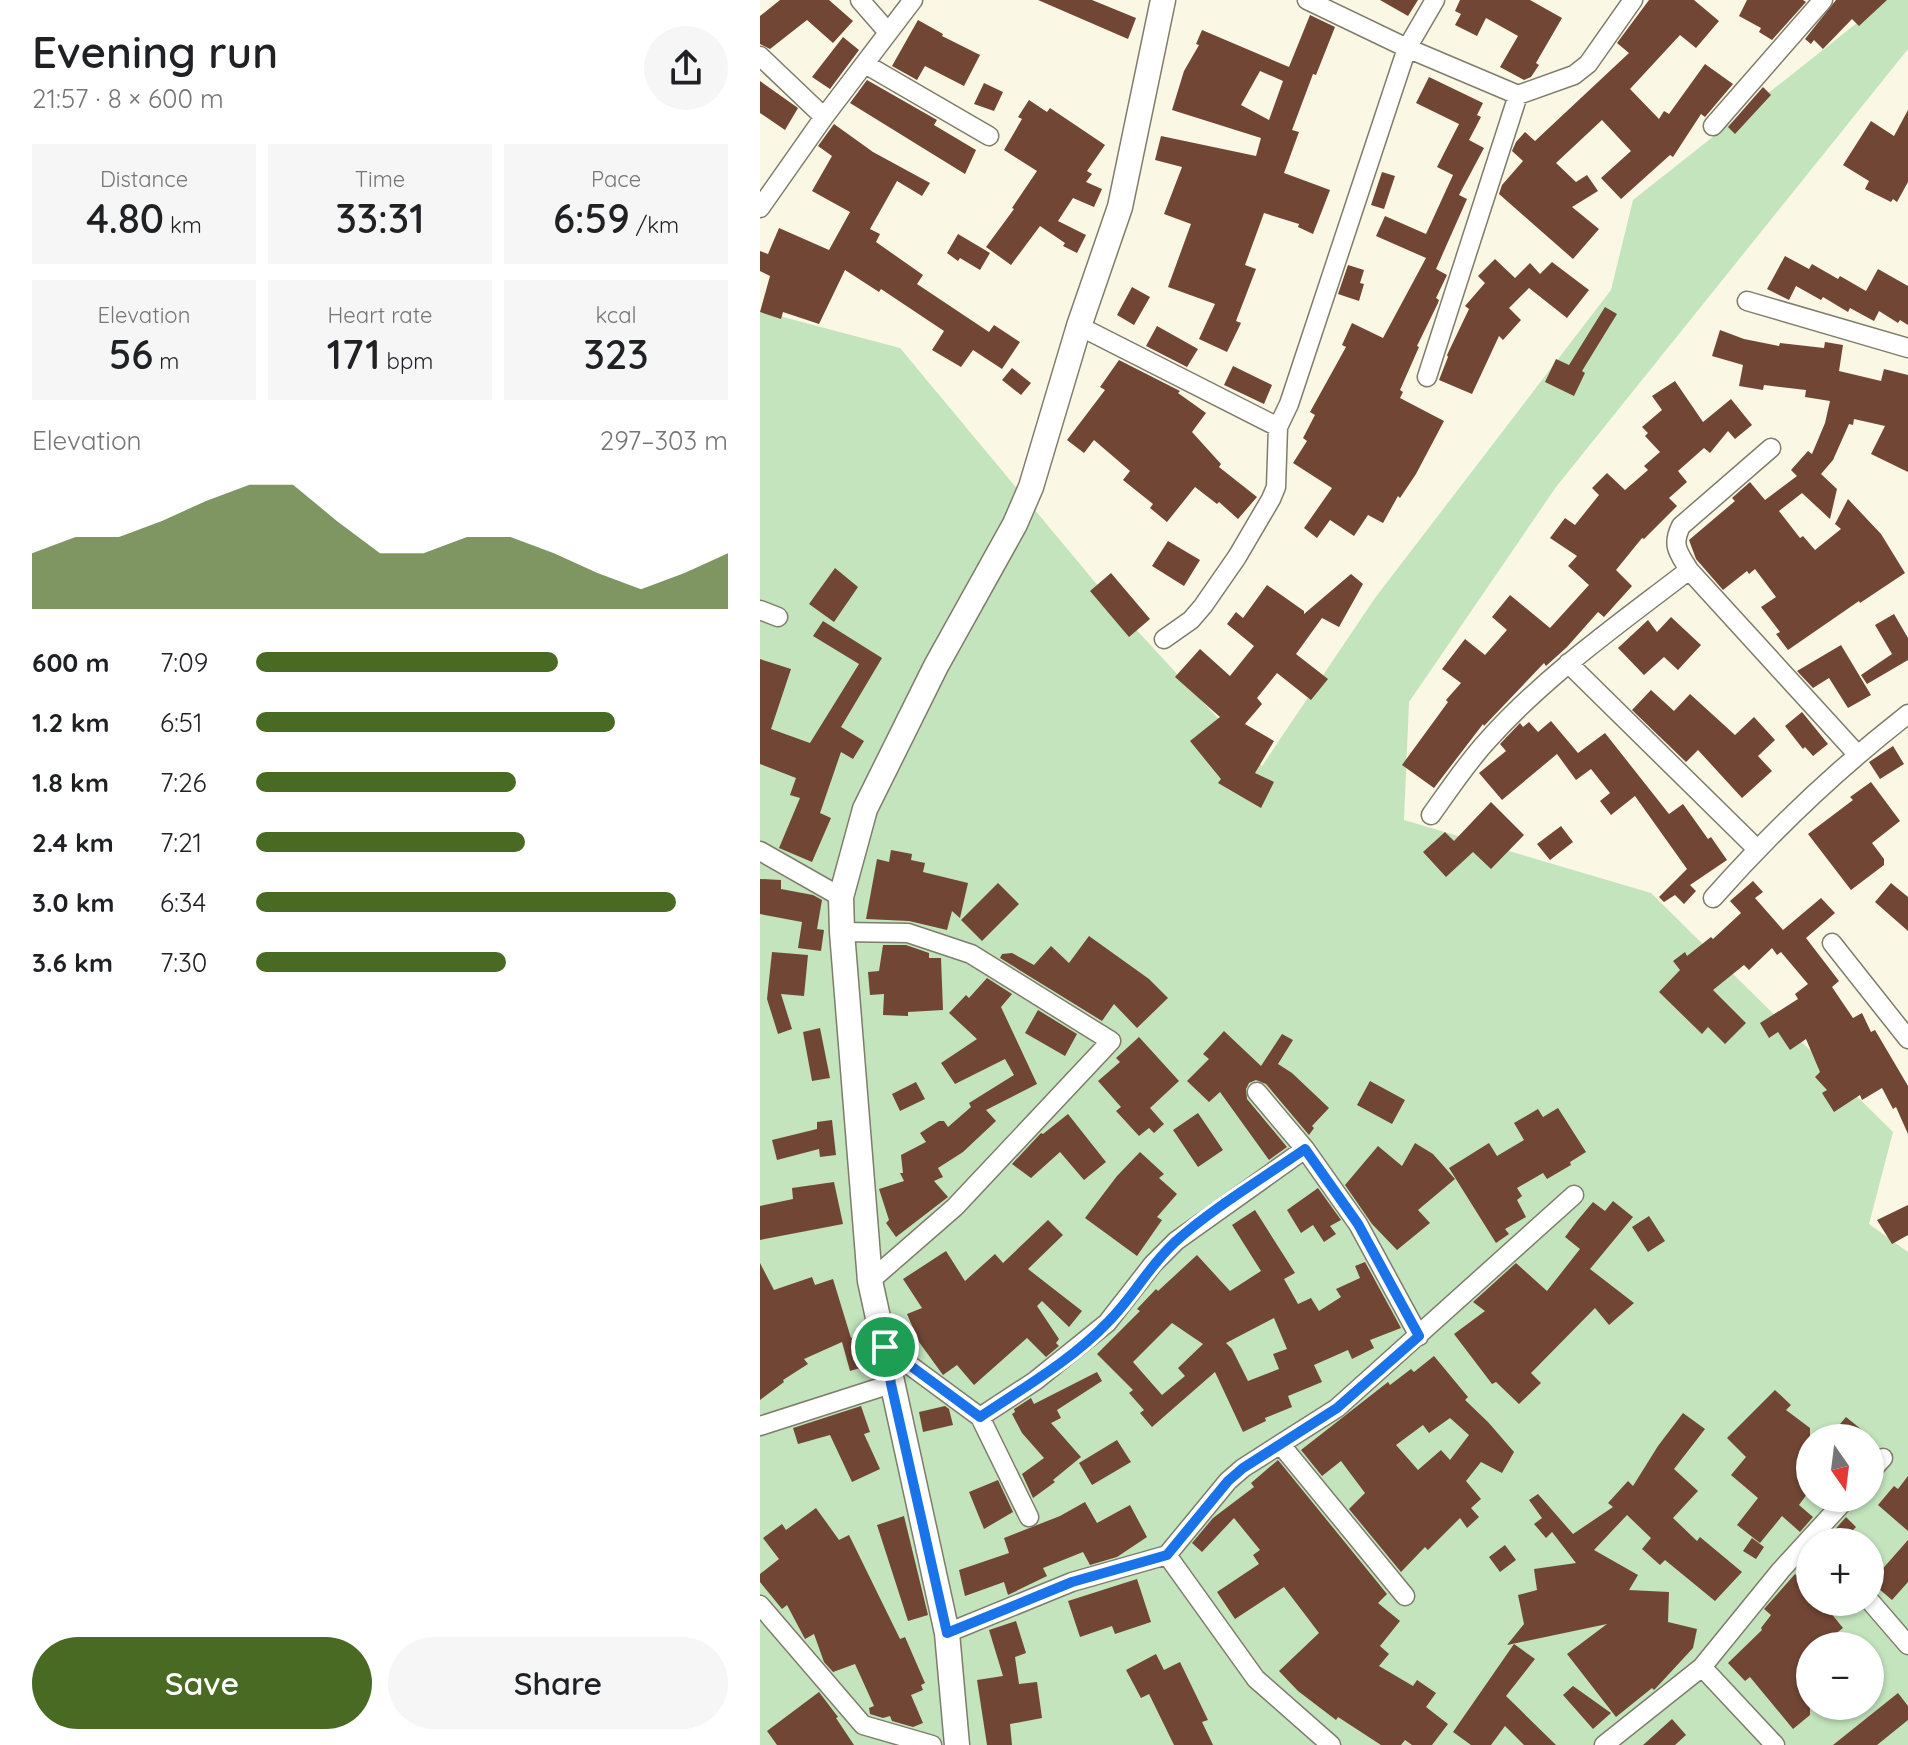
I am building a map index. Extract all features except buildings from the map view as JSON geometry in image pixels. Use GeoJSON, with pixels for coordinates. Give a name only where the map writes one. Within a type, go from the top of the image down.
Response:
{"type":"FeatureCollection","features":[{"type":"Feature","properties":{"kind":"main road"},"geometry":{"type":"LineString","coordinates":[[957,1745],[947,1633],[870,1281],[841,897],[865,809],[936,666],[1015,524],[1031,487],[1079,326],[1120,207],[1163,0]]}},
{"type":"Feature","properties":{"kind":"street"},"geometry":{"type":"LineString","coordinates":[[860,0],[887,31]]}},
{"type":"Feature","properties":{"kind":"street"},"geometry":{"type":"LineString","coordinates":[[760,208],[887,31],[913,0]]}},
{"type":"Feature","properties":{"kind":"street"},"geometry":{"type":"LineString","coordinates":[[1307,0],[1407,48],[1518,95],[1581,70],[1633,0]]}},
{"type":"Feature","properties":{"kind":"street"},"geometry":{"type":"LineString","coordinates":[[1164,639],[1191,620],[1203,606],[1237,557],[1271,499],[1276,487],[1278,427],[1289,404],[1407,48],[1435,0]]}},
{"type":"Feature","properties":{"kind":"street"},"geometry":{"type":"LineString","coordinates":[[1713,126],[1823,0]]}},
{"type":"Feature","properties":{"kind":"street"},"geometry":{"type":"LineString","coordinates":[[760,56],[824,117]]}},
{"type":"Feature","properties":{"kind":"street"},"geometry":{"type":"LineString","coordinates":[[865,64],[989,136]]}},
{"type":"Feature","properties":{"kind":"street"},"geometry":{"type":"LineString","coordinates":[[1427,377],[1518,95]]}},
{"type":"Feature","properties":{"kind":"street"},"geometry":{"type":"LineString","coordinates":[[1747,301],[1908,348]]}},
{"type":"Feature","properties":{"kind":"street"},"geometry":{"type":"LineString","coordinates":[[1079,326],[1278,427]]}},
{"type":"Feature","properties":{"kind":"street"},"geometry":{"type":"LineString","coordinates":[[1771,448],[1681,526],[1675,538],[1676,548],[1689,570],[1857,754]]}},
{"type":"Feature","properties":{"kind":"street"},"geometry":{"type":"LineString","coordinates":[[1431,815],[1487,741],[1568,663],[1689,570]]}},
{"type":"Feature","properties":{"kind":"street"},"geometry":{"type":"LineString","coordinates":[[760,610],[778,617]]}},
{"type":"Feature","properties":{"kind":"street"},"geometry":{"type":"LineString","coordinates":[[1568,663],[1757,849]]}},
{"type":"Feature","properties":{"kind":"street"},"geometry":{"type":"LineString","coordinates":[[1713,898],[1804,800],[1908,714]]}},
{"type":"Feature","properties":{"kind":"street"},"geometry":{"type":"LineString","coordinates":[[760,851],[841,897]]}},
{"type":"Feature","properties":{"kind":"street"},"geometry":{"type":"LineString","coordinates":[[842,932],[908,933],[971,954],[1111,1041],[955,1207],[870,1281]]}},
{"type":"Feature","properties":{"kind":"street"},"geometry":{"type":"LineString","coordinates":[[1832,943],[1908,1039]]}},
{"type":"Feature","properties":{"kind":"street"},"geometry":{"type":"LineString","coordinates":[[1257,1092],[1305,1149],[1358,1224],[1419,1336]]}},
{"type":"Feature","properties":{"kind":"street"},"geometry":{"type":"LineString","coordinates":[[980,1417],[1044,1374],[1107,1323],[1153,1264],[1176,1241],[1305,1149]]}},
{"type":"Feature","properties":{"kind":"street"},"geometry":{"type":"LineString","coordinates":[[947,1633],[1072,1582],[1167,1555],[1228,1481],[1243,1468],[1337,1408],[1574,1195]]}},
{"type":"Feature","properties":{"kind":"street"},"geometry":{"type":"LineString","coordinates":[[885,1347],[980,1417],[1029,1517]]}},
{"type":"Feature","properties":{"kind":"street"},"geometry":{"type":"LineString","coordinates":[[760,1426],[891,1384]]}},
{"type":"Feature","properties":{"kind":"street"},"geometry":{"type":"LineString","coordinates":[[1281,1445],[1405,1596]]}},
{"type":"Feature","properties":{"kind":"street"},"geometry":{"type":"LineString","coordinates":[[1824,1528],[1836,1512]]}},
{"type":"Feature","properties":{"kind":"street"},"geometry":{"type":"LineString","coordinates":[[1167,1555],[1256,1679],[1331,1745]]}},
{"type":"Feature","properties":{"kind":"street"},"geometry":{"type":"LineString","coordinates":[[1604,1745],[1702,1667],[1781,1570],[1796,1557]]}},
{"type":"Feature","properties":{"kind":"street"},"geometry":{"type":"LineString","coordinates":[[760,1605],[863,1725],[932,1745]]}},
{"type":"Feature","properties":{"kind":"street"},"geometry":{"type":"LineString","coordinates":[[1883,1616],[1908,1645]]}},
{"type":"Feature","properties":{"kind":"street"},"geometry":{"type":"LineString","coordinates":[[1702,1667],[1775,1745]]}},
{"type":"Feature","properties":{"kind":"green space"},"geometry":{"type":"Polygon","coordinates":[[[1886,0],[1908,0],[1908,49],[1556,487],[1409,702],[1404,820],[1651,893],[1893,1132],[1869,1224],[1908,1252],[1908,1745],[760,1745],[760,311],[900,348],[1119,611],[1262,766],[1375,598],[1611,290],[1633,200],[1886,0]]]}},
{"type":"Feature","properties":{"kind":"route"},"geometry":{"type":"LineString","coordinates":[[1305,1149],[1358,1224],[1419,1336],[1337,1408],[1243,1468],[1228,1481],[1167,1555],[1072,1582],[947,1633],[885,1347],[980,1417],[1035,1381],[1107,1323],[1153,1264],[1176,1241],[1305,1149]]}}]}
